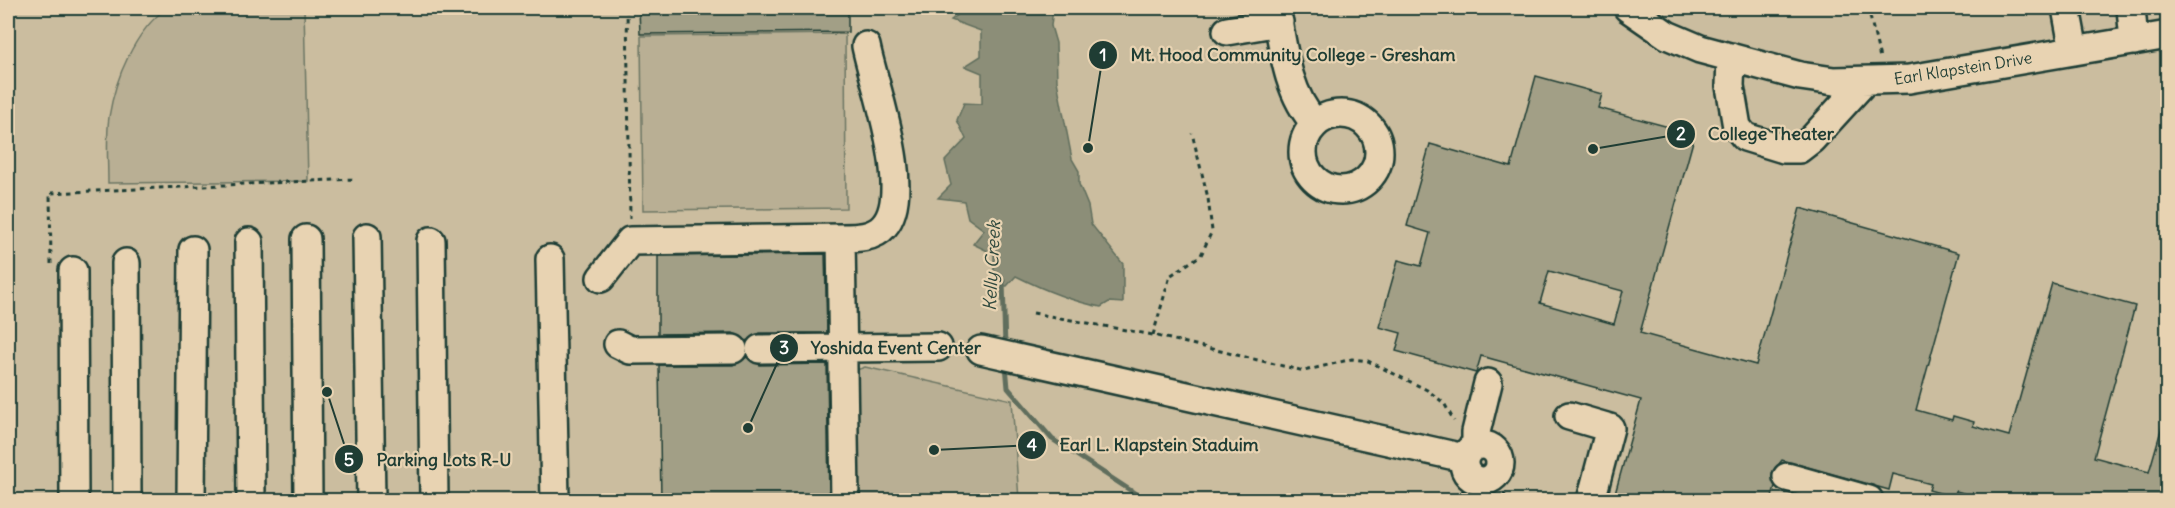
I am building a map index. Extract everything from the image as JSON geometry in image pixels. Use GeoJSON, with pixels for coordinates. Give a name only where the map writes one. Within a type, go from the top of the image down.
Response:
{"type":"FeatureCollection","features":[{"type":"Feature","properties":{"kind":"street","name":"Earl Klapstein Drive"},"geometry":{"type":"LineString","coordinates":[[1628,8],[1667,35],[1700,49],[1800,75],[1834,81],[1909,79],[2168,35]]}},
{"type":"Feature","properties":{"kind":"street"},"geometry":{"type":"LineString","coordinates":[[2066,8],[2074,51]]}},
{"type":"Feature","properties":{"kind":"street"},"geometry":{"type":"LineString","coordinates":[[2131,8],[2134,41]]}},
{"type":"Feature","properties":{"kind":"street"},"geometry":{"type":"LineString","coordinates":[[1227,31],[1278,15],[1292,84],[1301,108],[1315,123]]}},
{"type":"Feature","properties":{"kind":"street"},"geometry":{"type":"LineString","coordinates":[[601,278],[630,241],[841,238],[872,234],[885,225],[893,208],[893,159],[885,114],[867,46]]}},
{"type":"Feature","properties":{"kind":"street"},"geometry":{"type":"LineString","coordinates":[[1731,57],[1730,86],[1737,127],[1745,137],[1784,149],[1798,149],[1812,139],[1874,81]]}},
{"type":"Feature","properties":{"kind":"street"},"geometry":{"type":"LineString","coordinates":[[367,237],[371,501]]}},
{"type":"Feature","properties":{"kind":"street"},"geometry":{"type":"LineString","coordinates":[[841,238],[844,501]]}},
{"type":"Feature","properties":{"kind":"street"},"geometry":{"type":"LineString","coordinates":[[306,239],[308,501]]}},
{"type":"Feature","properties":{"kind":"street"},"geometry":{"type":"LineString","coordinates":[[431,241],[434,501]]}},
{"type":"Feature","properties":{"kind":"street"},"geometry":{"type":"LineString","coordinates":[[249,242],[251,501]]}},
{"type":"Feature","properties":{"kind":"street"},"geometry":{"type":"LineString","coordinates":[[192,501],[193,250]]}},
{"type":"Feature","properties":{"kind":"street"},"geometry":{"type":"LineString","coordinates":[[550,259],[555,501]]}},
{"type":"Feature","properties":{"kind":"street"},"geometry":{"type":"LineString","coordinates":[[126,263],[127,501]]}},
{"type":"Feature","properties":{"kind":"street"},"geometry":{"type":"LineString","coordinates":[[62,272],[74,501]]}},
{"type":"Feature","properties":{"kind":"street"},"geometry":{"type":"LineString","coordinates":[[618,344],[630,350],[733,349]]}},
{"type":"Feature","properties":{"kind":"street"},"geometry":{"type":"LineString","coordinates":[[760,349],[938,347]]}},
{"type":"Feature","properties":{"kind":"street"},"geometry":{"type":"LineString","coordinates":[[981,350],[1475,462],[1476,432],[1488,383]]}},
{"type":"Feature","properties":{"kind":"street"},"geometry":{"type":"LineString","coordinates":[[1569,416],[1610,428],[1591,501]]}},
{"type":"Feature","properties":{"kind":"street"},"geometry":{"type":"LineString","coordinates":[[1787,477],[1869,501]]}},
{"type":"Feature","properties":{"kind":"path"},"geometry":{"type":"LineString","coordinates":[[627,8],[630,241]]}},
{"type":"Feature","properties":{"kind":"path"},"geometry":{"type":"LineString","coordinates":[[1868,8],[1879,50],[1874,81]]}},
{"type":"Feature","properties":{"kind":"path"},"geometry":{"type":"LineString","coordinates":[[1153,335],[1170,276],[1201,255],[1212,231],[1208,198],[1192,133]]}},
{"type":"Feature","properties":{"kind":"path"},"geometry":{"type":"LineString","coordinates":[[62,272],[50,192],[355,179]]}},
{"type":"Feature","properties":{"kind":"path"},"geometry":{"type":"LineString","coordinates":[[1033,313],[1153,335],[1304,371],[1352,359],[1368,361],[1427,390],[1444,403],[1475,462],[1508,501]]}},
{"type":"Feature","properties":{"kind":"path"},"geometry":{"type":"LineString","coordinates":[[1456,501],[1475,462]]}},
{"type":"Feature","properties":{"kind":"shaded area"},"geometry":{"type":"Polygon","coordinates":[[[8,8],[2167,8],[2167,500],[9,500],[8,8]]]}},
{"type":"Feature","properties":{"kind":"shaded area"},"geometry":{"type":"Polygon","coordinates":[[[167,8],[304,8],[308,181],[108,183],[108,125],[116,87],[136,42],[145,29],[167,8]]]}},
{"type":"Feature","properties":{"kind":"shaded area"},"geometry":{"type":"Polygon","coordinates":[[[967,8],[1053,8],[1051,26],[1056,43],[1057,81],[1072,159],[1079,171],[1079,184],[1088,206],[1091,224],[1123,264],[1123,303],[1109,302],[1101,307],[1090,305],[1016,276],[1007,286],[997,286],[994,254],[973,244],[984,230],[968,218],[964,201],[938,198],[951,185],[945,161],[966,139],[957,120],[964,103],[982,104],[982,73],[965,66],[981,56],[981,31],[951,20],[967,8]]]}},
{"type":"Feature","properties":{"kind":"shaded area"},"geometry":{"type":"Polygon","coordinates":[[[845,34],[846,208],[643,210],[641,36],[845,34]]]}},
{"type":"Feature","properties":{"kind":"shaded area"},"geometry":{"type":"Polygon","coordinates":[[[865,367],[1012,400],[1019,500],[852,500],[851,372],[865,367]]]}},
{"type":"Feature","properties":{"kind":"building"},"geometry":{"type":"Polygon","coordinates":[[[639,8],[848,8],[848,32],[640,34],[639,8]]]}},
{"type":"Feature","properties":{"kind":"building"},"geometry":{"type":"Polygon","coordinates":[[[1536,76],[1602,94],[1598,108],[1695,134],[1640,333],[1756,365],[1800,208],[1959,253],[1916,410],[1952,420],[1953,416],[1974,422],[1973,426],[2009,436],[2052,283],[2135,306],[2094,457],[2149,472],[2163,423],[2168,423],[2168,501],[1990,501],[1956,491],[1954,497],[1929,490],[1931,484],[1893,474],[1889,490],[1782,460],[1772,473],[1775,486],[1771,501],[1613,501],[1641,400],[1481,356],[1476,373],[1396,351],[1401,333],[1379,327],[1398,260],[1421,266],[1430,233],[1407,226],[1430,144],[1511,167],[1536,76]],[[1549,271],[1540,303],[1614,324],[1623,291],[1549,271]]]}},
{"type":"Feature","properties":{"kind":"building"},"geometry":{"type":"Polygon","coordinates":[[[825,254],[827,333],[760,333],[747,341],[733,333],[658,334],[658,256],[825,254]]]}},
{"type":"Feature","properties":{"kind":"building"},"geometry":{"type":"Polygon","coordinates":[[[747,357],[760,365],[827,364],[829,501],[661,501],[659,365],[733,365],[747,357]]]}},
{"type":"Feature","properties":{"kind":"waterway","name":"Kelly Creek"},"geometry":{"type":"LineString","coordinates":[[1003,281],[1005,347]]}},
{"type":"Feature","properties":{"kind":"waterway","name":"Kelly Creek"},"geometry":{"type":"LineString","coordinates":[[1006,365],[1008,388],[1052,439],[1139,496],[1141,500]]}},
{"type":"Feature","properties":{"kind":"place","name":"Mt. Hood Community College - Gresham"},"geometry":{"type":"Point","coordinates":[1088,148]}},
{"type":"Feature","properties":{"kind":"place","name":"College Theater"},"geometry":{"type":"Point","coordinates":[1593,149]}},
{"type":"Feature","properties":{"kind":"place","name":"Parking Lots R-U"},"geometry":{"type":"Point","coordinates":[327,392]}},
{"type":"Feature","properties":{"kind":"place","name":"Yoshida Event Center"},"geometry":{"type":"Point","coordinates":[748,428]}},
{"type":"Feature","properties":{"kind":"place","name":"Earl L. Klapstein Staduim"},"geometry":{"type":"Point","coordinates":[934,450]}}]}
